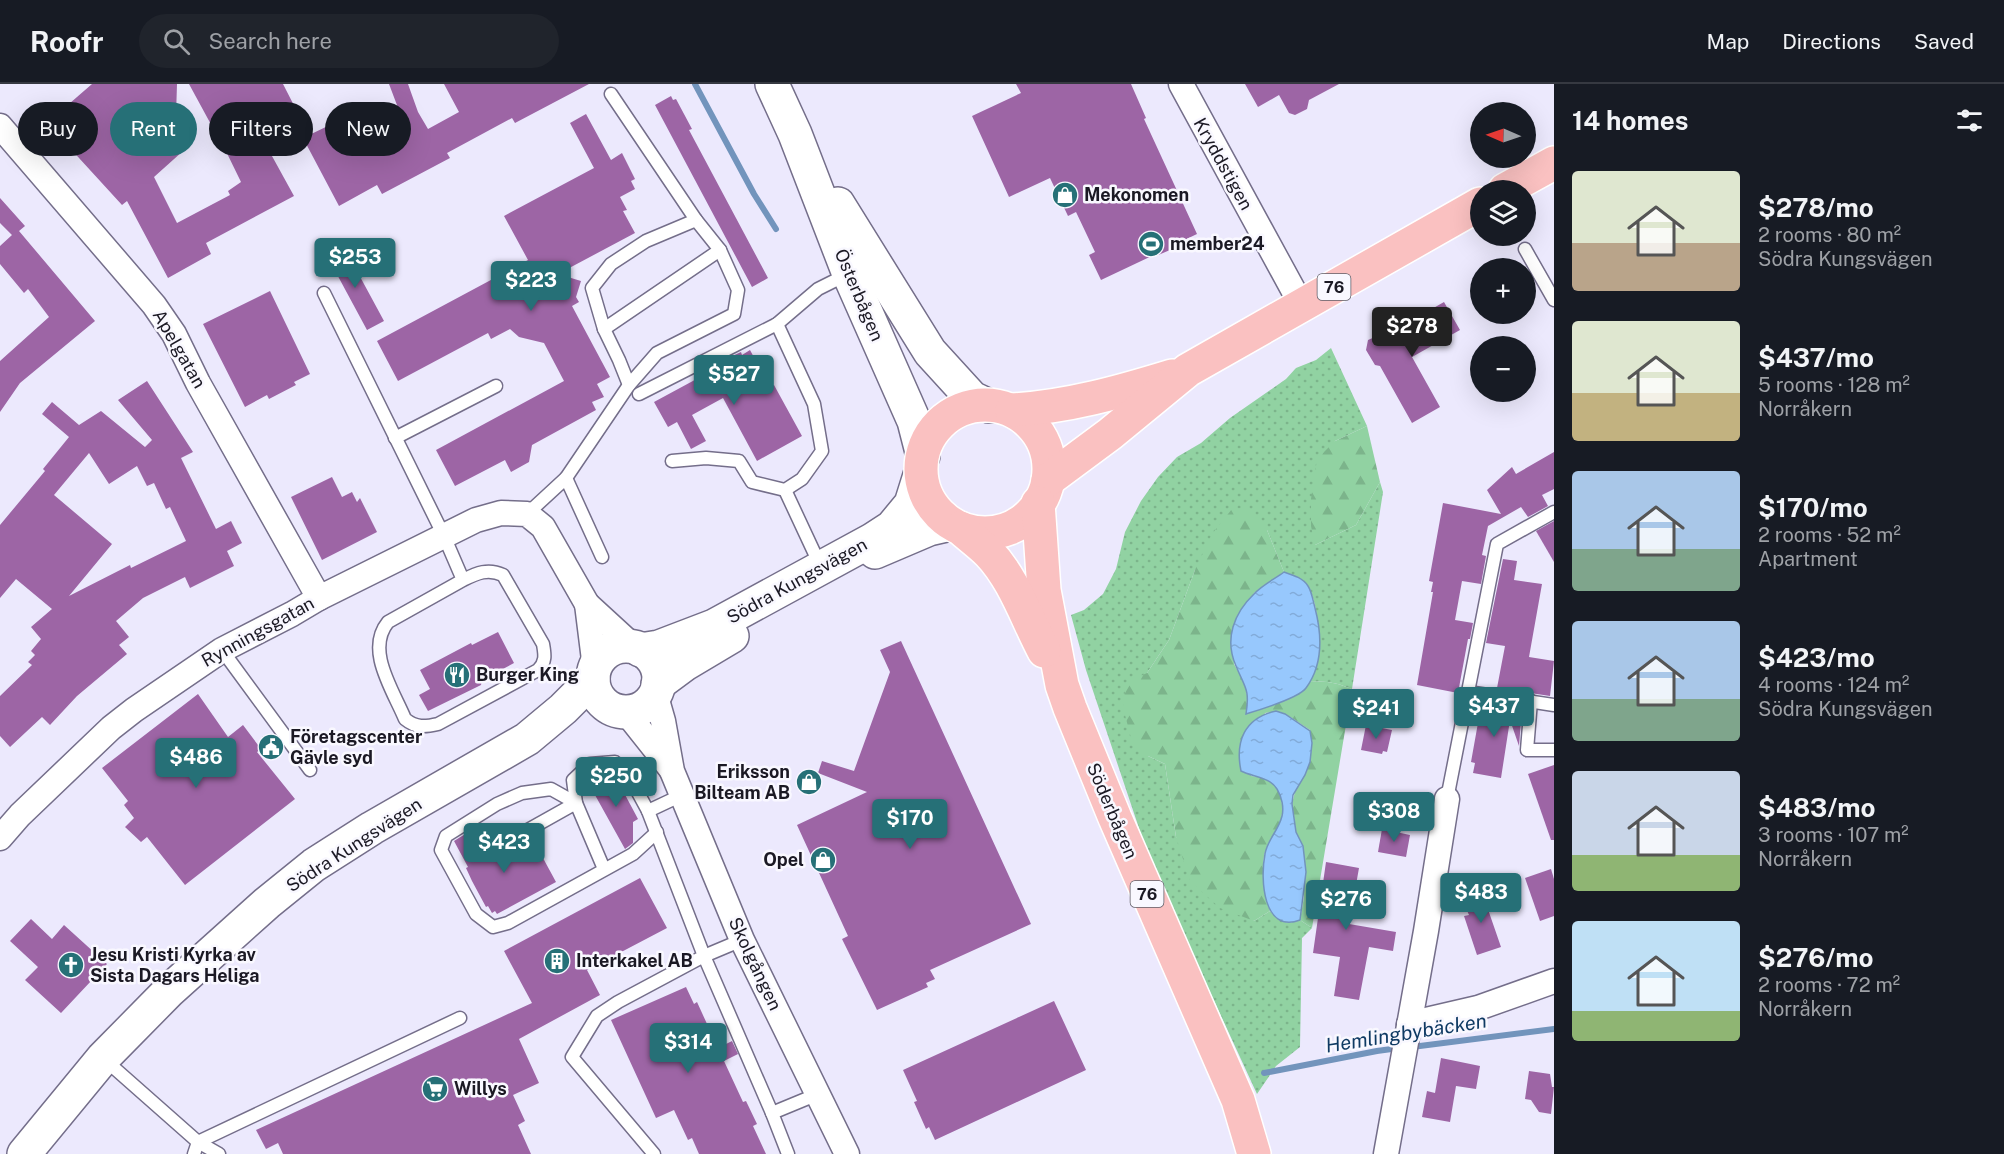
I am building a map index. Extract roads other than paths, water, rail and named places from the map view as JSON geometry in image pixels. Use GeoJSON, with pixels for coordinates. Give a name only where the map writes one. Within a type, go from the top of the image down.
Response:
{"type":"FeatureCollection","features":[{"type":"Feature","properties":{"kind":"main road","name":"Österbågen"},"geometry":{"type":"LineString","coordinates":[[772,84],[795,134],[849,274],[914,421],[922,464]]}},
{"type":"Feature","properties":{"kind":"main road","name":"Österbågen"},"geometry":{"type":"LineString","coordinates":[[795,134],[930,352],[972,398],[1001,408]]}},
{"type":"Feature","properties":{"kind":"main road"},"geometry":{"type":"LineString","coordinates":[[1524,180],[1554,164]]}},
{"type":"Feature","properties":{"kind":"main road","name":"76"},"geometry":{"type":"LineString","coordinates":[[1043,491],[1188,370],[1470,210]]}},
{"type":"Feature","properties":{"kind":"main road","name":"76"},"geometry":{"type":"LineString","coordinates":[[1001,408],[1036,409],[1113,394],[1188,370]]}},
{"type":"Feature","properties":{"kind":"main road"},"geometry":{"type":"LineString","coordinates":[[1001,408],[1027,419],[1039,432],[1047,448],[1043,491],[1031,513],[1018,524],[1001,532],[985,533],[956,526],[939,515],[923,488],[922,464],[927,443],[935,429],[960,410],[1001,408]]}},
{"type":"Feature","properties":{"kind":"main road","name":"Södra Kungsvägen"},"geometry":{"type":"LineString","coordinates":[[637,649],[659,647],[714,626],[822,568],[892,527],[911,504],[922,464]]}},
{"type":"Feature","properties":{"kind":"main road","name":"Söderbågen"},"geometry":{"type":"LineString","coordinates":[[1043,491],[1044,590],[1062,685]]}},
{"type":"Feature","properties":{"kind":"main road","name":"Södra Kungsvägen"},"geometry":{"type":"LineString","coordinates":[[656,689],[685,664],[876,552],[928,529],[956,526]]}},
{"type":"Feature","properties":{"kind":"main road","name":"Söderbågen"},"geometry":{"type":"LineString","coordinates":[[956,526],[989,553],[998,566],[1019,600],[1062,685],[1115,818],[1238,1100],[1254,1154]]}},
{"type":"Feature","properties":{"kind":"main road"},"geometry":{"type":"LineString","coordinates":[[620,646],[637,649],[648,655],[656,666],[656,689],[644,706],[620,711],[602,701],[595,690],[594,673],[600,658],[609,651],[620,646]]}},
{"type":"Feature","properties":{"kind":"main road","name":"Södra Kungsvägen"},"geometry":{"type":"LineString","coordinates":[[527,739],[563,709],[594,673]]}},
{"type":"Feature","properties":{"kind":"main road","name":"Södra Kungsvägen"},"geometry":{"type":"LineString","coordinates":[[24,1154],[103,1058],[169,991],[242,925],[314,865],[372,828],[527,739],[594,714],[620,711]]}},
{"type":"Feature","properties":{"kind":"main road","name":"Söderbågen"},"geometry":{"type":"LineString","coordinates":[[1238,1100],[1273,1154]]}},
{"type":"Feature","properties":{"kind":"street","name":"Kryddstigen"},"geometry":{"type":"LineString","coordinates":[[1181,84],[1302,306]]}},
{"type":"Feature","properties":{"kind":"street","name":"Apelgatan"},"geometry":{"type":"LineString","coordinates":[[0,126],[154,305],[174,334],[198,383],[319,598]]}},
{"type":"Feature","properties":{"kind":"street","name":"Rynningsgatan"},"geometry":{"type":"LineString","coordinates":[[0,838],[20,815],[111,728],[143,703],[222,650],[319,598],[476,520],[501,513],[527,514]]}},
{"type":"Feature","properties":{"kind":"street"},"geometry":{"type":"LineString","coordinates":[[527,514],[543,527],[551,539],[586,604],[637,649]]}},
{"type":"Feature","properties":{"kind":"street"},"geometry":{"type":"LineString","coordinates":[[586,604],[594,673]]}},
{"type":"Feature","properties":{"kind":"street","name":"Skolgången"},"geometry":{"type":"LineString","coordinates":[[656,689],[672,771],[742,940],[847,1154]]}},
{"type":"Feature","properties":{"kind":"street","name":"Skolgången"},"geometry":{"type":"LineString","coordinates":[[620,711],[672,771]]}},
{"type":"Feature","properties":{"kind":"street"},"geometry":{"type":"LineString","coordinates":[[1386,1154],[1447,800]]}},
{"type":"Feature","properties":{"kind":"street"},"geometry":{"type":"LineString","coordinates":[[1406,1043],[1478,1008],[1554,981]]}},
{"type":"Feature","properties":{"kind":"lane"},"geometry":{"type":"LineString","coordinates":[[527,514],[566,478],[628,385],[657,353],[734,315],[738,290],[720,250],[696,220],[611,94]]}},
{"type":"Feature","properties":{"kind":"lane"},"geometry":{"type":"LineString","coordinates":[[628,385],[604,329],[592,288],[610,264],[646,241],[696,220]]}},
{"type":"Feature","properties":{"kind":"lane"},"geometry":{"type":"LineString","coordinates":[[1525,249],[1554,300]]}},
{"type":"Feature","properties":{"kind":"lane"},"geometry":{"type":"LineString","coordinates":[[604,329],[720,250]]}},
{"type":"Feature","properties":{"kind":"lane"},"geometry":{"type":"LineString","coordinates":[[639,394],[777,324],[818,289],[849,274]]}},
{"type":"Feature","properties":{"kind":"lane"},"geometry":{"type":"LineString","coordinates":[[324,292],[444,536],[463,580]]}},
{"type":"Feature","properties":{"kind":"lane"},"geometry":{"type":"LineString","coordinates":[[672,461],[706,458],[739,461],[752,482],[785,490],[802,479],[822,451],[814,404],[777,324]]}},
{"type":"Feature","properties":{"kind":"lane"},"geometry":{"type":"LineString","coordinates":[[395,438],[496,386]]}},
{"type":"Feature","properties":{"kind":"lane"},"geometry":{"type":"LineString","coordinates":[[566,478],[602,557]]}},
{"type":"Feature","properties":{"kind":"lane"},"geometry":{"type":"LineString","coordinates":[[785,490],[822,568]]}},
{"type":"Feature","properties":{"kind":"lane"},"geometry":{"type":"LineString","coordinates":[[1447,800],[1497,544],[1554,512]]}},
{"type":"Feature","properties":{"kind":"lane"},"geometry":{"type":"LineString","coordinates":[[486,570],[503,575],[543,644],[545,657],[542,666],[438,724],[425,727],[413,725],[405,719],[380,661],[378,644],[381,630],[388,622],[463,580],[486,570]]}},
{"type":"Feature","properties":{"kind":"lane"},"geometry":{"type":"LineString","coordinates":[[222,650],[310,770]]}},
{"type":"Feature","properties":{"kind":"lane"},"geometry":{"type":"LineString","coordinates":[[1468,692],[1554,705]]}},
{"type":"Feature","properties":{"kind":"lane"},"geometry":{"type":"LineString","coordinates":[[1531,701],[1527,750],[1554,750]]}},
{"type":"Feature","properties":{"kind":"lane"},"geometry":{"type":"LineString","coordinates":[[604,869],[576,803],[573,780],[590,764],[615,762],[635,787],[648,811],[704,956],[788,1154]]}},
{"type":"Feature","properties":{"kind":"lane"},"geometry":{"type":"LineString","coordinates":[[576,803],[551,789],[522,793],[497,804],[446,836],[441,850],[476,914],[493,927],[508,923],[633,854],[657,832]]}},
{"type":"Feature","properties":{"kind":"lane"},"geometry":{"type":"LineString","coordinates":[[648,811],[682,795]]}},
{"type":"Feature","properties":{"kind":"lane"},"geometry":{"type":"LineString","coordinates":[[487,853],[576,803]]}},
{"type":"Feature","properties":{"kind":"lane"},"geometry":{"type":"LineString","coordinates":[[654,1154],[572,1057],[597,1016],[618,1002],[704,956],[742,940]]}},
{"type":"Feature","properties":{"kind":"lane"},"geometry":{"type":"LineString","coordinates":[[196,1148],[460,1018]]}},
{"type":"Feature","properties":{"kind":"lane"},"geometry":{"type":"LineString","coordinates":[[103,1058],[196,1148],[219,1154]]}},
{"type":"Feature","properties":{"kind":"lane"},"geometry":{"type":"LineString","coordinates":[[772,1113],[818,1094]]}},
{"type":"Feature","properties":{"kind":"water"},"geometry":{"type":"Polygon","coordinates":[[[1284,572],[1303,581],[1311,594],[1320,639],[1316,670],[1306,688],[1296,696],[1246,714],[1247,694],[1231,646],[1233,627],[1247,601],[1284,572]]]}},
{"type":"Feature","properties":{"kind":"water"},"geometry":{"type":"Polygon","coordinates":[[[1276,711],[1285,714],[1310,731],[1312,743],[1310,762],[1293,795],[1296,832],[1303,846],[1306,872],[1300,920],[1288,922],[1278,919],[1271,912],[1264,890],[1263,877],[1266,849],[1282,816],[1281,799],[1277,789],[1270,782],[1241,771],[1239,760],[1241,741],[1249,725],[1265,714],[1276,711]]]}},
{"type":"Feature","properties":{"kind":"waterway","name":"Hemlingbybäcken"},"geometry":{"type":"LineString","coordinates":[[695,84],[754,194],[776,229]]}},
{"type":"Feature","properties":{"kind":"waterway","name":"Hemlingbybäcken"},"geometry":{"type":"LineString","coordinates":[[1412,1047],[1554,1029]]}},
{"type":"Feature","properties":{"kind":"waterway","name":"Hemlingbybäcken"},"geometry":{"type":"LineString","coordinates":[[1264,1073],[1399,1048]]}},
{"type":"Feature","properties":{"kind":"place","name":"Mekonomen"},"geometry":{"type":"Point","coordinates":[1065,195]}},
{"type":"Feature","properties":{"kind":"place","name":"member24"},"geometry":{"type":"Point","coordinates":[1151,244]}},
{"type":"Feature","properties":{"kind":"place","name":"Burger King"},"geometry":{"type":"Point","coordinates":[457,675]}},
{"type":"Feature","properties":{"kind":"place","name":"Företagscenter Gävle syd"},"geometry":{"type":"Point","coordinates":[271,747]}},
{"type":"Feature","properties":{"kind":"place","name":"Eriksson Bilteam AB"},"geometry":{"type":"Point","coordinates":[809,782]}},
{"type":"Feature","properties":{"kind":"place","name":"Opel"},"geometry":{"type":"Point","coordinates":[823,860]}},
{"type":"Feature","properties":{"kind":"place","name":"Interkakel AB"},"geometry":{"type":"Point","coordinates":[557,961]}},
{"type":"Feature","properties":{"kind":"place","name":"Jesu Kristi Kyrka av Sista Dagars Heliga"},"geometry":{"type":"Point","coordinates":[71,965]}},
{"type":"Feature","properties":{"kind":"place","name":"Willys"},"geometry":{"type":"Point","coordinates":[435,1089]}}]}
